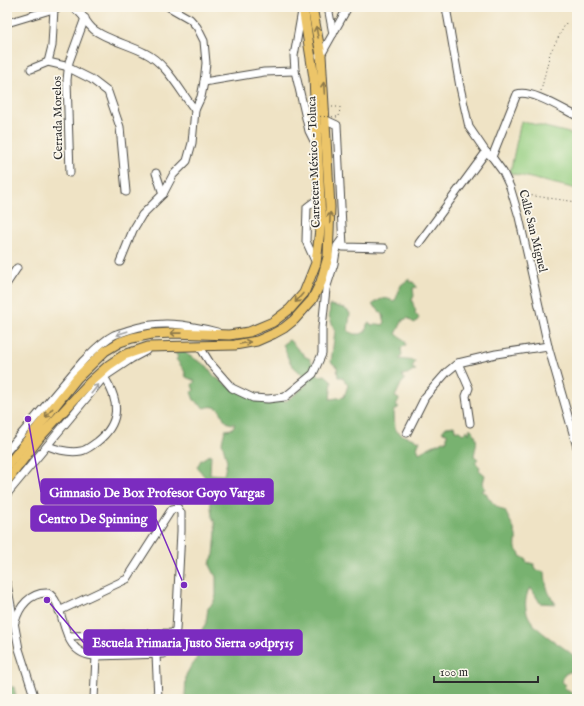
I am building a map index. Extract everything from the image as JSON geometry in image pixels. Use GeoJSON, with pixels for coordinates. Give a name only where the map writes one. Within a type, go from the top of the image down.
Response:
{"type":"FeatureCollection","features":[{"type":"Feature","properties":{"kind":"main road","name":"Carretera México - Toluca"},"geometry":{"type":"LineString","coordinates":[[7,466],[77,378],[105,351],[120,342],[152,334],[173,333],[229,335],[249,332],[273,322],[285,314],[304,293],[316,263],[321,221],[314,78],[303,7]]}},
{"type":"Feature","properties":{"kind":"main road","name":"Carretera México - Toluca"},"geometry":{"type":"LineString","coordinates":[[9,478],[40,437],[100,372],[124,356],[140,349],[154,346],[200,347],[235,345],[257,341],[273,334],[294,320],[315,296],[321,282],[328,257],[330,207],[321,55],[312,7]]}},
{"type":"Feature","properties":{"kind":"street"},"geometry":{"type":"LineString","coordinates":[[72,7],[82,13],[92,28],[146,53],[160,63],[172,77],[182,94],[195,110]]}},
{"type":"Feature","properties":{"kind":"street"},"geometry":{"type":"LineString","coordinates":[[120,262],[133,230],[142,216],[163,194],[173,175],[187,161],[192,143],[195,110],[201,97],[204,82],[206,63],[204,41],[197,27],[190,19],[168,7]]}},
{"type":"Feature","properties":{"kind":"street"},"geometry":{"type":"LineString","coordinates":[[303,7],[294,56],[295,71],[309,131],[317,145]]}},
{"type":"Feature","properties":{"kind":"street"},"geometry":{"type":"LineString","coordinates":[[328,7],[333,34]]}},
{"type":"Feature","properties":{"kind":"street"},"geometry":{"type":"LineString","coordinates":[[312,60],[321,55],[348,7]]}},
{"type":"Feature","properties":{"kind":"street","name":"Calle San Miguel"},"geometry":{"type":"LineString","coordinates":[[446,7],[460,87],[469,127],[486,152],[492,157],[503,172],[514,198],[526,243],[548,346],[577,446]]}},
{"type":"Feature","properties":{"kind":"street"},"geometry":{"type":"LineString","coordinates":[[7,23],[57,8],[52,46],[48,62]]}},
{"type":"Feature","properties":{"kind":"street","name":"Cerrada Morelos"},"geometry":{"type":"LineString","coordinates":[[70,173],[67,80],[68,67],[85,18]]}},
{"type":"Feature","properties":{"kind":"street"},"geometry":{"type":"LineString","coordinates":[[31,69],[48,62],[68,67],[90,79],[108,92],[120,127],[126,192]]}},
{"type":"Feature","properties":{"kind":"street"},"geometry":{"type":"LineString","coordinates":[[204,82],[264,72],[295,71]]}},
{"type":"Feature","properties":{"kind":"street"},"geometry":{"type":"LineString","coordinates":[[492,157],[517,94],[525,93],[540,97],[577,116]]}},
{"type":"Feature","properties":{"kind":"street"},"geometry":{"type":"LineString","coordinates":[[326,120],[337,125],[343,247],[384,248]]}},
{"type":"Feature","properties":{"kind":"street"},"geometry":{"type":"LineString","coordinates":[[418,243],[486,152]]}},
{"type":"Feature","properties":{"kind":"street"},"geometry":{"type":"LineString","coordinates":[[156,173],[163,194]]}},
{"type":"Feature","properties":{"kind":"street"},"geometry":{"type":"LineString","coordinates":[[316,263],[306,241],[307,207],[320,198]]}},
{"type":"Feature","properties":{"kind":"street"},"geometry":{"type":"LineString","coordinates":[[200,347],[210,363],[232,388],[253,398],[268,399],[285,397],[312,374],[322,354],[322,328],[326,289],[334,264],[337,246],[342,239]]}},
{"type":"Feature","properties":{"kind":"street"},"geometry":{"type":"LineString","coordinates":[[7,283],[17,268]]}},
{"type":"Feature","properties":{"kind":"street"},"geometry":{"type":"LineString","coordinates":[[7,451],[83,361],[96,348],[114,335],[144,326],[163,323],[193,326],[229,335]]}},
{"type":"Feature","properties":{"kind":"street"},"geometry":{"type":"LineString","coordinates":[[7,494],[104,377],[154,346]]}},
{"type":"Feature","properties":{"kind":"street"},"geometry":{"type":"LineString","coordinates":[[407,433],[425,398],[443,376],[458,363],[496,354],[548,346]]}},
{"type":"Feature","properties":{"kind":"street"},"geometry":{"type":"LineString","coordinates":[[458,363],[469,388],[466,396],[470,423]]}},
{"type":"Feature","properties":{"kind":"street"},"geometry":{"type":"LineString","coordinates":[[48,446],[65,451],[82,451],[92,446],[106,435],[113,425],[117,405],[111,387],[104,377]]}},
{"type":"Feature","properties":{"kind":"street"},"geometry":{"type":"LineString","coordinates":[[60,611],[127,579],[170,512],[175,508],[180,510],[181,531],[176,630],[172,633],[68,636]]}},
{"type":"Feature","properties":{"kind":"street"},"geometry":{"type":"LineString","coordinates":[[7,584],[20,654],[35,699]]}},
{"type":"Feature","properties":{"kind":"street"},"geometry":{"type":"LineString","coordinates":[[15,622],[19,610],[23,604],[40,594],[48,593],[51,595],[60,611],[68,636],[81,653],[88,656],[164,654]]}},
{"type":"Feature","properties":{"kind":"street"},"geometry":{"type":"LineString","coordinates":[[156,654],[158,699]]}},
{"type":"Feature","properties":{"kind":"street"},"geometry":{"type":"LineString","coordinates":[[94,699],[96,656]]}},
{"type":"Feature","properties":{"kind":"path"},"geometry":{"type":"LineString","coordinates":[[540,97],[550,53],[566,22]]}},
{"type":"Feature","properties":{"kind":"path"},"geometry":{"type":"LineString","coordinates":[[308,116],[339,117],[340,107],[325,107]]}},
{"type":"Feature","properties":{"kind":"path"},"geometry":{"type":"LineString","coordinates":[[514,198],[527,195],[577,202]]}},
{"type":"Feature","properties":{"kind":"green space"},"geometry":{"type":"Polygon","coordinates":[[[521,121],[577,135],[577,189],[510,173],[521,121]]]}},
{"type":"Feature","properties":{"kind":"green space"},"geometry":{"type":"Polygon","coordinates":[[[409,279],[409,282],[413,282],[417,287],[413,288],[414,296],[412,300],[416,309],[415,313],[419,318],[415,323],[408,318],[403,320],[396,334],[406,343],[406,345],[401,348],[402,356],[399,359],[415,361],[412,368],[416,370],[402,375],[405,380],[401,384],[395,397],[399,399],[396,405],[399,407],[394,411],[395,430],[402,435],[420,441],[417,447],[419,453],[432,446],[447,441],[447,433],[442,432],[446,427],[454,426],[456,431],[463,434],[467,430],[469,434],[470,428],[473,432],[476,438],[474,456],[478,459],[475,462],[480,467],[479,470],[485,475],[483,483],[485,489],[481,491],[486,493],[494,504],[505,511],[515,533],[516,548],[520,556],[526,559],[526,562],[534,564],[536,570],[545,572],[548,589],[556,604],[540,603],[531,588],[529,589],[526,602],[527,613],[532,622],[540,630],[569,651],[577,659],[577,671],[569,672],[564,675],[562,682],[566,685],[564,687],[571,693],[577,695],[577,699],[187,699],[185,696],[186,675],[195,662],[201,647],[198,636],[206,623],[208,608],[213,603],[216,596],[216,577],[210,565],[214,555],[216,532],[215,524],[212,516],[208,481],[197,467],[201,460],[211,454],[210,474],[224,475],[227,461],[222,442],[225,430],[232,429],[235,424],[227,422],[218,409],[212,407],[204,408],[194,400],[191,392],[194,391],[192,385],[195,381],[186,377],[184,370],[176,359],[178,357],[175,353],[184,351],[207,366],[214,376],[228,386],[253,393],[269,400],[286,401],[307,384],[303,376],[292,365],[288,357],[283,344],[289,340],[304,354],[304,356],[310,359],[316,370],[313,371],[320,376],[325,375],[332,381],[330,399],[344,397],[348,385],[342,377],[338,377],[337,367],[331,362],[335,331],[329,316],[330,305],[344,308],[350,313],[348,331],[355,334],[361,334],[366,331],[367,324],[369,323],[372,326],[378,324],[383,325],[385,322],[382,312],[372,305],[382,299],[393,301],[396,299],[401,285],[409,279]]]}},
{"type":"Feature","properties":{"kind":"green space"},"geometry":{"type":"Polygon","coordinates":[[[7,687],[14,687],[16,697],[19,699],[7,699],[7,687]]]}},
{"type":"Feature","properties":{"kind":"place","name":"Gimnasio De Box Profesor Goyo Vargas"},"geometry":{"type":"Point","coordinates":[28,419]}},
{"type":"Feature","properties":{"kind":"place","name":"Centro De Spinning"},"geometry":{"type":"Point","coordinates":[184,585]}},
{"type":"Feature","properties":{"kind":"place","name":"Escuela Primaria Justo Sierra 09dpr515"},"geometry":{"type":"Point","coordinates":[47,600]}}]}
